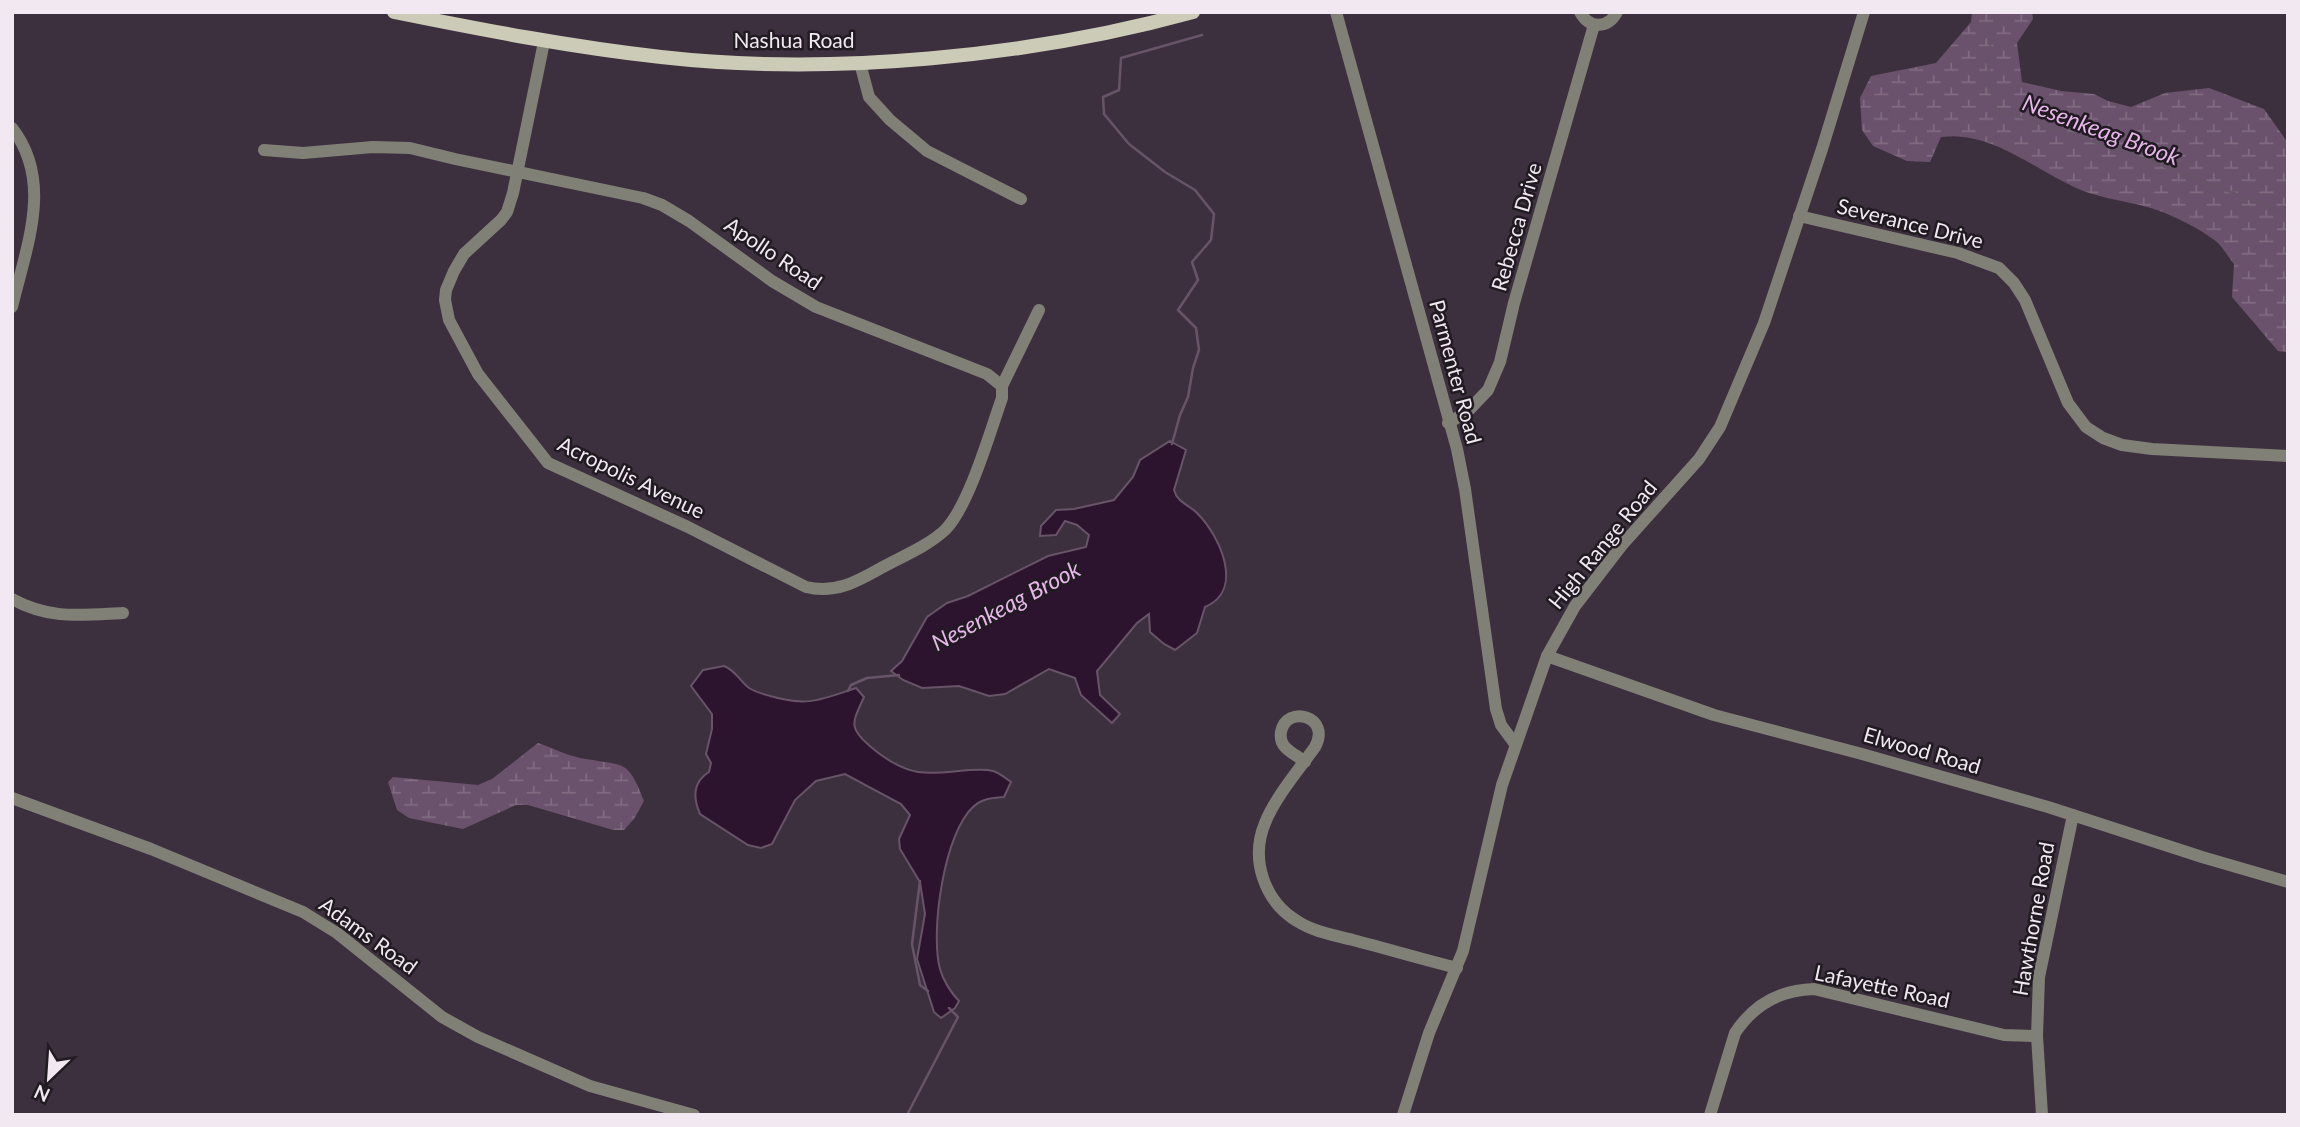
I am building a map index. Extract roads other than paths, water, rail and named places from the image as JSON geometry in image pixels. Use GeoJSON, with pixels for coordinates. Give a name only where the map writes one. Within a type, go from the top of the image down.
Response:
{"type":"FeatureCollection","features":[{"type":"Feature","properties":{"kind":"main road","name":"Nashua Road"},"geometry":{"type":"LineString","coordinates":[[394,12],[544,42],[663,58],[766,63],[860,62],[1030,46],[1111,32],[1193,12]]}},
{"type":"Feature","properties":{"kind":"street","name":"Parmenter Road"},"geometry":{"type":"LineString","coordinates":[[1336,12],[1465,489],[1498,717],[1515,744]]}},
{"type":"Feature","properties":{"kind":"street"},"geometry":{"type":"LineString","coordinates":[[1580,12],[1594,25],[1607,24],[1617,12]]}},
{"type":"Feature","properties":{"kind":"street","name":"High Range Road"},"geometry":{"type":"LineString","coordinates":[[1403,1115],[1429,1033],[1457,968],[1498,801],[1546,656],[1575,606],[1622,545],[1699,459],[1720,427],[1764,323],[1864,12]]}},
{"type":"Feature","properties":{"kind":"street","name":"Rebecca Drive"},"geometry":{"type":"LineString","coordinates":[[1448,422],[1467,412],[1488,390],[1500,362],[1514,303],[1594,25]]}},
{"type":"Feature","properties":{"kind":"street","name":"Acropolis Avenue"},"geometry":{"type":"LineString","coordinates":[[544,42],[507,212],[495,228],[464,254],[446,290],[445,300],[449,320],[478,374],[541,455],[557,468],[688,527],[806,587],[826,590],[854,583],[935,537],[950,524],[962,507],[1002,398],[1002,386]]}},
{"type":"Feature","properties":{"kind":"street"},"geometry":{"type":"LineString","coordinates":[[860,62],[869,97],[890,120],[927,151],[1021,199]]}},
{"type":"Feature","properties":{"kind":"street"},"geometry":{"type":"LineString","coordinates":[[12,128],[24,144],[33,169],[36,195],[12,307]]}},
{"type":"Feature","properties":{"kind":"street","name":"Apollo Road"},"geometry":{"type":"LineString","coordinates":[[264,150],[303,153],[398,147],[633,195],[662,205],[689,221],[772,281],[807,302],[853,323],[987,374],[1002,386]]}},
{"type":"Feature","properties":{"kind":"street","name":"Severance Drive"},"geometry":{"type":"LineString","coordinates":[[1799,216],[1958,253],[1999,268],[2014,283],[2025,300],[2068,403],[2086,427],[2103,438],[2122,445],[2152,449],[2288,456]]}},
{"type":"Feature","properties":{"kind":"street"},"geometry":{"type":"LineString","coordinates":[[1002,386],[1039,310]]}},
{"type":"Feature","properties":{"kind":"street"},"geometry":{"type":"LineString","coordinates":[[12,599],[30,609],[54,615],[123,612]]}},
{"type":"Feature","properties":{"kind":"street","name":"Elwood Road"},"geometry":{"type":"LineString","coordinates":[[1546,656],[1714,715],[1862,754],[2073,815],[2288,882]]}},
{"type":"Feature","properties":{"kind":"street"},"geometry":{"type":"LineString","coordinates":[[1305,762],[1272,808],[1261,832],[1261,871],[1278,906],[1311,928],[1457,968]]}},
{"type":"Feature","properties":{"kind":"street","name":"Adams Road"},"geometry":{"type":"LineString","coordinates":[[12,798],[151,849],[303,912],[346,940],[442,1017],[478,1037],[590,1086],[694,1115]]}},
{"type":"Feature","properties":{"kind":"street","name":"Hawthorne Road"},"geometry":{"type":"LineString","coordinates":[[2042,1115],[2037,1036],[2042,958],[2073,815]]}},
{"type":"Feature","properties":{"kind":"street","name":"Lafayette Road"},"geometry":{"type":"LineString","coordinates":[[1710,1115],[1735,1033],[1743,1021],[1764,1002],[1790,992],[1814,989],[2004,1035],[2037,1036]]}},
{"type":"Feature","properties":{"kind":"water"},"geometry":{"type":"Polygon","coordinates":[[[1170,441],[1186,450],[1174,490],[1178,498],[1197,513],[1214,535],[1225,562],[1224,588],[1217,599],[1205,607],[1197,633],[1175,650],[1150,632],[1149,614],[1137,623],[1097,671],[1100,695],[1120,714],[1112,723],[1081,695],[1075,678],[1049,669],[1005,694],[989,696],[959,686],[922,688],[903,680],[891,671],[902,661],[927,617],[947,603],[968,596],[1048,556],[1086,547],[1089,535],[1077,525],[1065,521],[1056,535],[1040,536],[1041,526],[1056,510],[1114,500],[1133,477],[1140,460],[1170,441]]]}},
{"type":"Feature","properties":{"kind":"water"},"geometry":{"type":"Polygon","coordinates":[[[724,666],[751,689],[794,701],[814,701],[856,688],[864,697],[855,719],[855,729],[863,740],[887,759],[918,772],[993,771],[1011,782],[1004,797],[985,800],[974,806],[964,819],[947,859],[938,908],[937,952],[943,978],[959,1001],[955,1008],[941,1018],[934,1012],[917,959],[925,914],[920,882],[900,849],[899,839],[910,815],[901,804],[845,774],[816,781],[795,800],[772,844],[761,848],[748,845],[700,814],[696,791],[697,785],[709,772],[711,763],[706,754],[712,729],[712,714],[691,686],[703,670],[724,666]]]}},
{"type":"Feature","properties":{"kind":"waterway","name":"Nesenkeag Brook"},"geometry":{"type":"LineString","coordinates":[[1997,12],[1987,60],[1994,108],[2153,162],[2288,214]]}},
{"type":"Feature","properties":{"kind":"waterway","name":"Nesenkeag Brook"},"geometry":{"type":"LineString","coordinates":[[1172,444],[1188,397],[1199,350],[1196,328],[1178,310],[1198,280],[1192,262],[1211,240],[1214,214],[1195,190],[1165,172],[1129,144],[1104,114],[1103,97],[1119,90],[1121,58],[1202,35]]}},
{"type":"Feature","properties":{"kind":"waterway","name":"Nesenkeag Brook"},"geometry":{"type":"LineString","coordinates":[[848,691],[851,685],[867,678],[899,675]]}},
{"type":"Feature","properties":{"kind":"waterway","name":"Nesenkeag Brook"},"geometry":{"type":"LineString","coordinates":[[920,881],[912,944],[920,985],[928,991]]}},
{"type":"Feature","properties":{"kind":"waterway","name":"Nesenkeag Brook"},"geometry":{"type":"LineString","coordinates":[[907,1115],[958,1017],[949,1008]]}}]}
